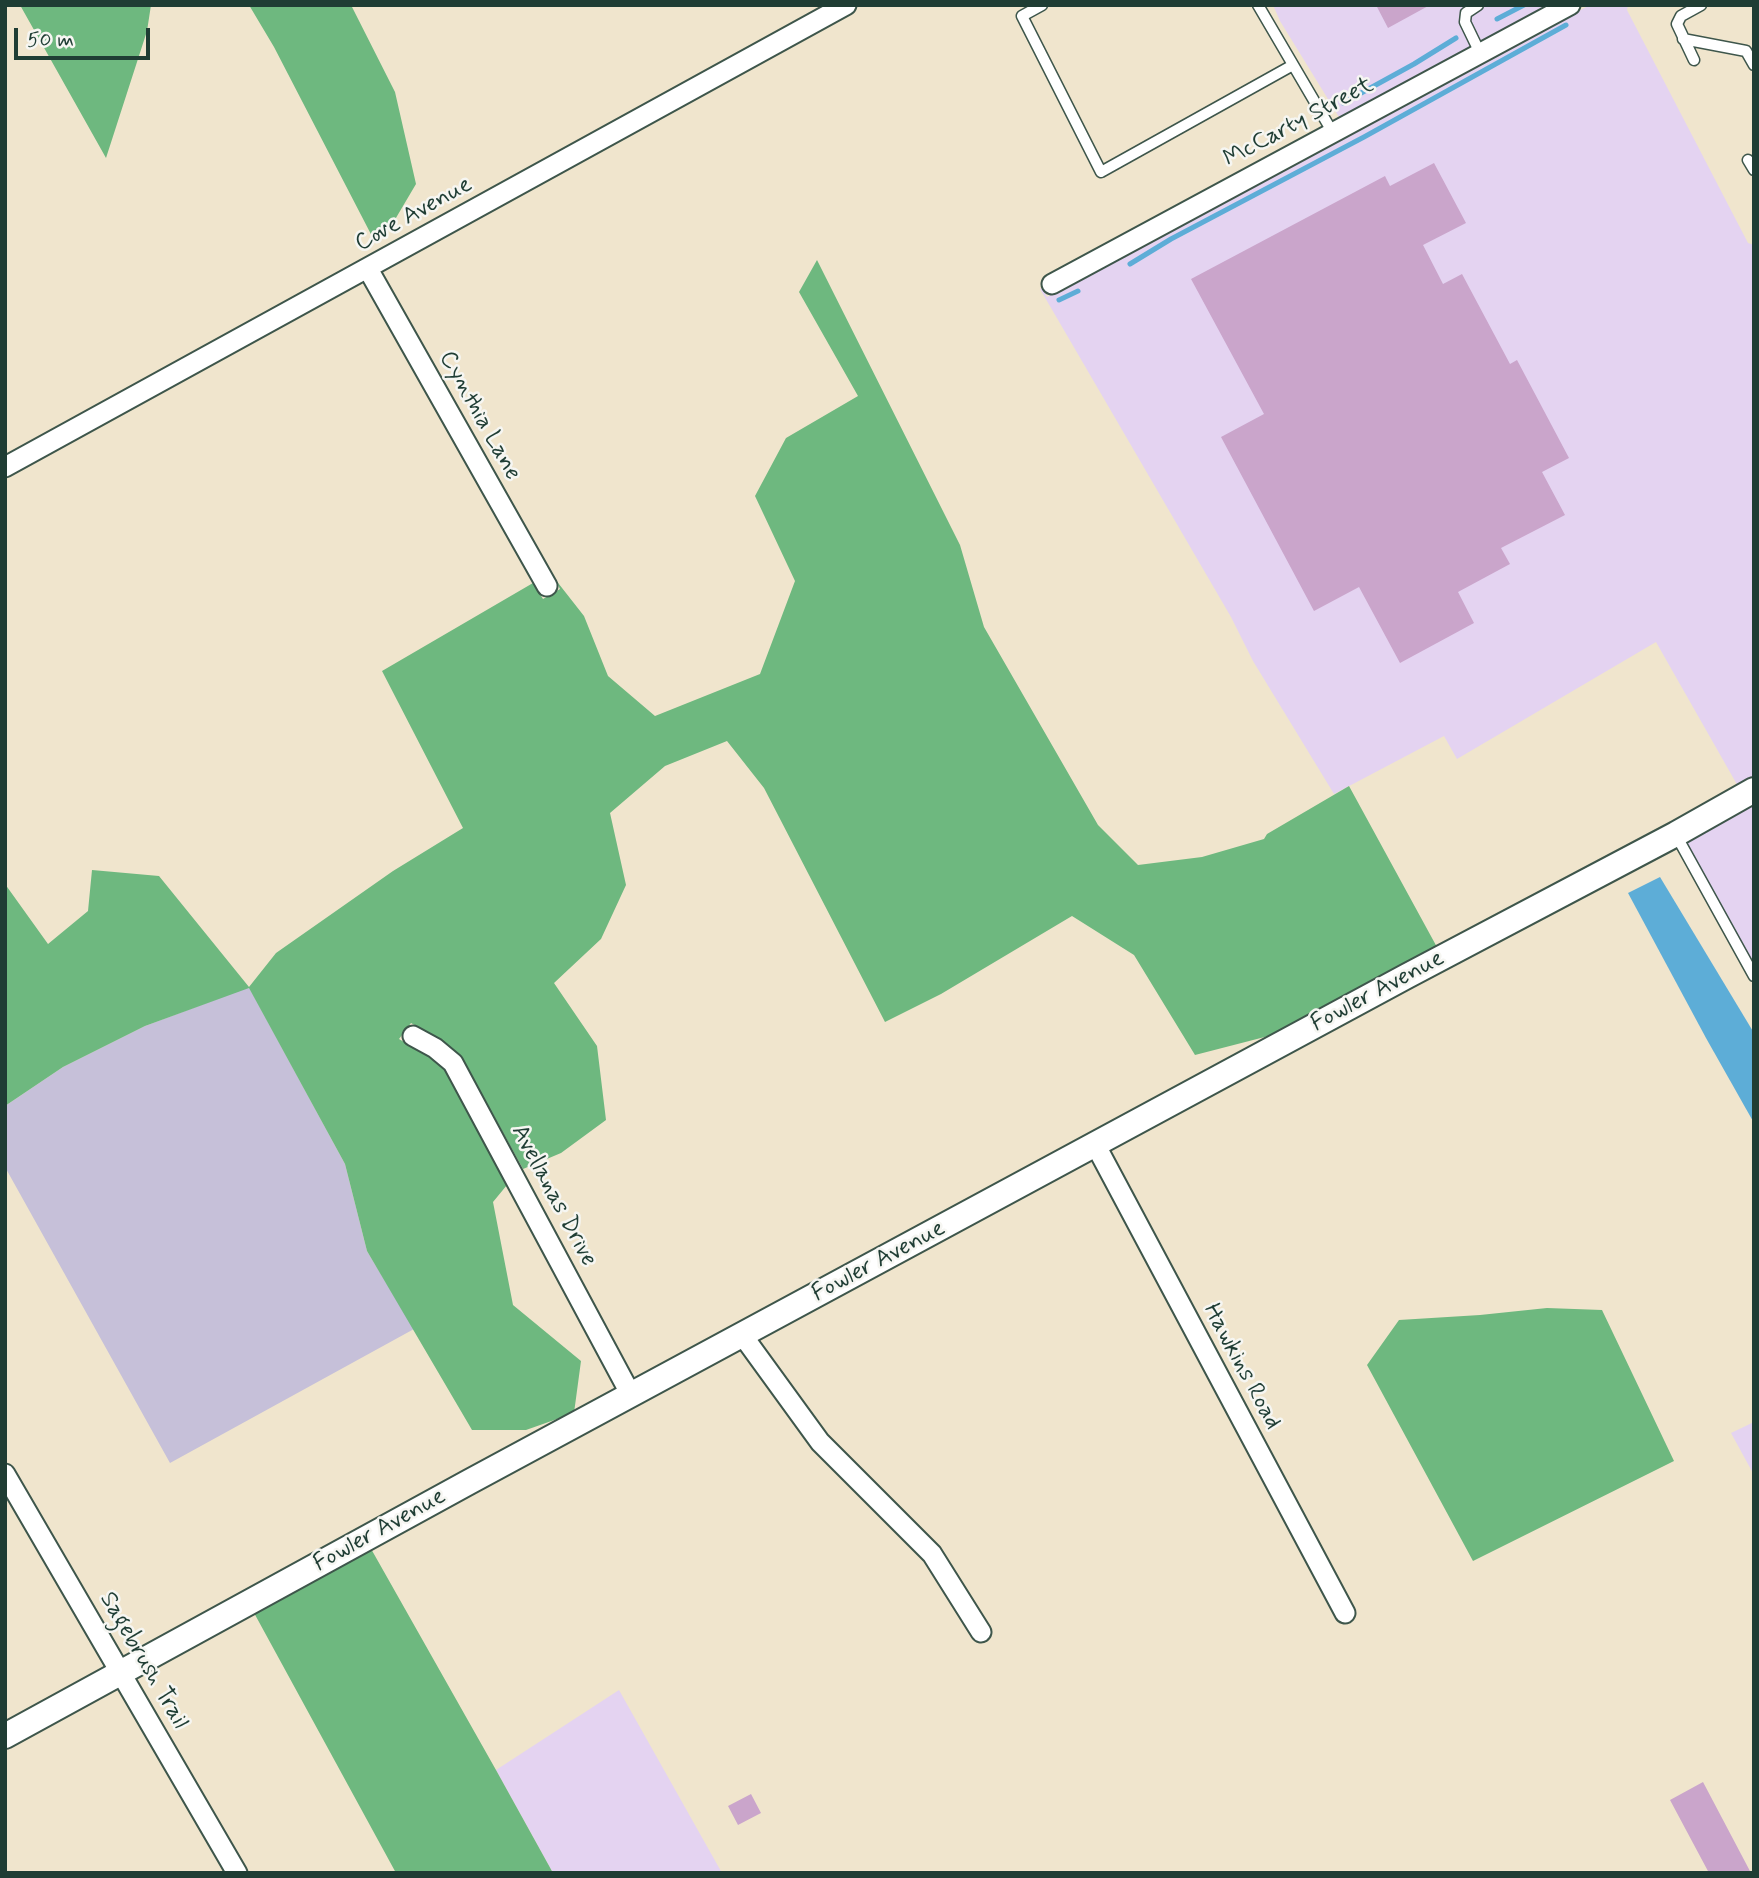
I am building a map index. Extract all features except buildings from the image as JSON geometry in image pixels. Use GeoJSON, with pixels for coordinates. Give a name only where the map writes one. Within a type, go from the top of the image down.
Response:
{"type":"FeatureCollection","features":[{"type":"Feature","properties":{"kind":"street","name":"Cove Avenue"},"geometry":{"type":"LineString","coordinates":[[5,467],[846,5]]}},
{"type":"Feature","properties":{"kind":"street","name":"McCarty Street"},"geometry":{"type":"LineString","coordinates":[[1052,284],[1570,5]]}},
{"type":"Feature","properties":{"kind":"street","name":"Cynthia Lane"},"geometry":{"type":"LineString","coordinates":[[368,269],[547,586]]}},
{"type":"Feature","properties":{"kind":"street","name":"Fowler Avenue"},"geometry":{"type":"LineString","coordinates":[[5,1736],[1095,1144],[1754,790]]}},
{"type":"Feature","properties":{"kind":"street","name":"Avellanas Drive"},"geometry":{"type":"LineString","coordinates":[[413,1036],[435,1048],[453,1063],[631,1395]]}},
{"type":"Feature","properties":{"kind":"street","name":"Hawkins Road"},"geometry":{"type":"LineString","coordinates":[[1095,1144],[1345,1613]]}},
{"type":"Feature","properties":{"kind":"street"},"geometry":{"type":"LineString","coordinates":[[743,1336],[820,1442],[932,1554],[981,1632]]}},
{"type":"Feature","properties":{"kind":"street","name":"Sagebrush Trail"},"geometry":{"type":"LineString","coordinates":[[5,1474],[237,1873]]}},
{"type":"Feature","properties":{"kind":"lane"},"geometry":{"type":"LineString","coordinates":[[1042,5],[1022,16],[1101,172],[1293,65]]}},
{"type":"Feature","properties":{"kind":"lane"},"geometry":{"type":"LineString","coordinates":[[1258,5],[1333,133]]}},
{"type":"Feature","properties":{"kind":"lane"},"geometry":{"type":"LineString","coordinates":[[1478,5],[1466,13],[1465,22],[1480,53]]}},
{"type":"Feature","properties":{"kind":"lane"},"geometry":{"type":"LineString","coordinates":[[1694,60],[1677,29],[1678,18],[1701,5]]}},
{"type":"Feature","properties":{"kind":"lane"},"geometry":{"type":"LineString","coordinates":[[1683,39],[1746,51],[1754,65]]}},
{"type":"Feature","properties":{"kind":"lane"},"geometry":{"type":"LineString","coordinates":[[1676,834],[1754,976]]}},
{"type":"Feature","properties":{"kind":"shaded area"},"geometry":{"type":"Polygon","coordinates":[[[1273,5],[1551,5],[1297,142],[1339,117],[1273,5]]]}},
{"type":"Feature","properties":{"kind":"shaded area"},"geometry":{"type":"Polygon","coordinates":[[[1590,5],[1628,5],[1627,10],[1748,243],[1754,245],[1754,780],[1739,788],[1656,642],[1457,759],[1444,736],[1334,794],[1253,661],[1231,617],[1040,289],[1042,288],[1047,297],[1590,5]]]}},
{"type":"Feature","properties":{"kind":"shaded area"},"geometry":{"type":"Polygon","coordinates":[[[1754,801],[1754,980],[1679,843],[1754,801]]]}},
{"type":"Feature","properties":{"kind":"shaded area"},"geometry":{"type":"Polygon","coordinates":[[[249,987],[345,1164],[367,1251],[414,1329],[170,1463],[5,1167],[5,1106],[63,1067],[145,1026],[249,987]]]}},
{"type":"Feature","properties":{"kind":"shaded area"},"geometry":{"type":"Polygon","coordinates":[[[1754,1422],[1754,1475],[1731,1433],[1754,1422]]]}},
{"type":"Feature","properties":{"kind":"shaded area"},"geometry":{"type":"Polygon","coordinates":[[[619,1690],[722,1873],[553,1873],[496,1770],[619,1690]]]}},
{"type":"Feature","properties":{"kind":"green space"},"geometry":{"type":"Polygon","coordinates":[[[20,5],[151,5],[147,31],[106,158],[20,5]]]}},
{"type":"Feature","properties":{"kind":"green space"},"geometry":{"type":"Polygon","coordinates":[[[249,5],[351,5],[395,92],[416,184],[390,228],[375,242],[274,47],[249,5]]]}},
{"type":"Feature","properties":{"kind":"green space"},"geometry":{"type":"Polygon","coordinates":[[[817,260],[960,545],[984,627],[1098,825],[1138,865],[1202,857],[1264,839],[1267,834],[1349,786],[1438,949],[1284,1032],[1195,1055],[1134,955],[1072,916],[941,994],[885,1022],[764,788],[727,741],[665,766],[610,813],[626,885],[601,939],[554,983],[597,1046],[606,1120],[561,1153],[523,1169],[462,1058],[441,1040],[411,1023],[399,1039],[428,1056],[445,1070],[507,1185],[493,1202],[513,1305],[581,1361],[574,1413],[526,1430],[472,1430],[367,1251],[345,1164],[249,988],[145,1026],[63,1067],[5,1106],[5,884],[48,944],[88,911],[92,870],[159,876],[249,987],[276,953],[393,871],[463,828],[382,671],[533,583],[543,599],[560,589],[555,579],[584,616],[608,676],[655,716],[760,674],[795,581],[755,496],[786,438],[858,396],[799,292],[817,260]]]}},
{"type":"Feature","properties":{"kind":"green space"},"geometry":{"type":"Polygon","coordinates":[[[1547,1308],[1602,1310],[1674,1461],[1473,1561],[1367,1365],[1399,1320],[1547,1308]]]}},
{"type":"Feature","properties":{"kind":"green space"},"geometry":{"type":"Polygon","coordinates":[[[370,1547],[553,1873],[396,1873],[253,1611],[370,1547]]]}},
{"type":"Feature","properties":{"kind":"water"},"geometry":{"type":"Polygon","coordinates":[[[1660,877],[1754,1033],[1754,1123],[1628,893],[1660,877]]]}},
{"type":"Feature","properties":{"kind":"waterway"},"geometry":{"type":"LineString","coordinates":[[1497,19],[1524,5]]}},
{"type":"Feature","properties":{"kind":"waterway"},"geometry":{"type":"LineString","coordinates":[[1130,264],[1171,239],[1364,137],[1566,25]]}},
{"type":"Feature","properties":{"kind":"waterway"},"geometry":{"type":"LineString","coordinates":[[1343,103],[1456,38]]}},
{"type":"Feature","properties":{"kind":"waterway"},"geometry":{"type":"LineString","coordinates":[[1059,300],[1078,291]]}}]}
